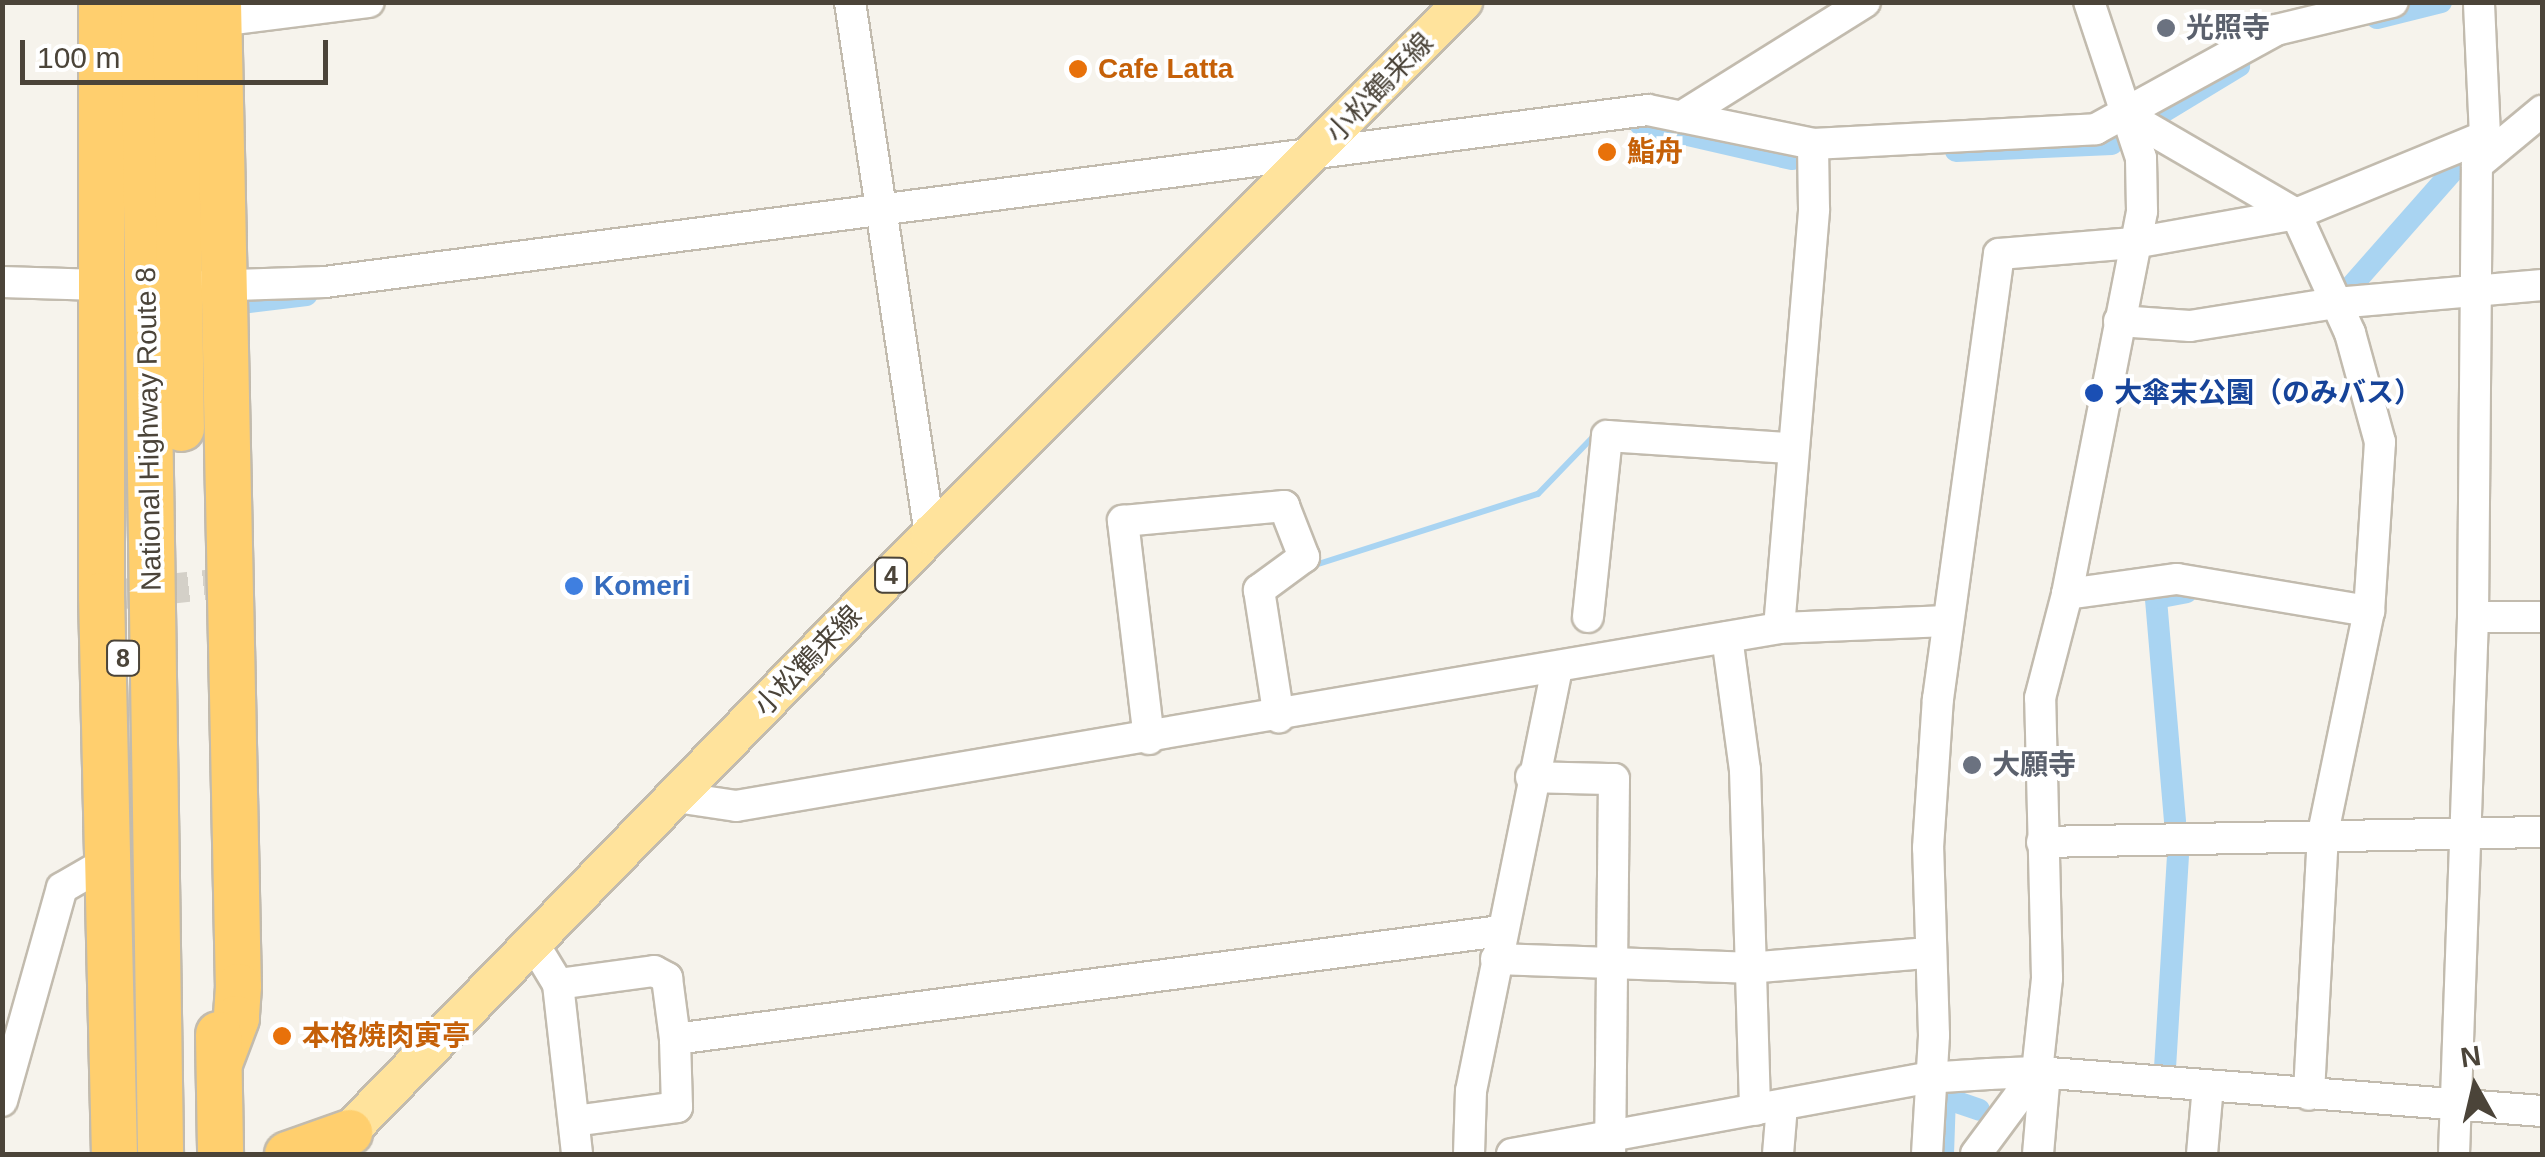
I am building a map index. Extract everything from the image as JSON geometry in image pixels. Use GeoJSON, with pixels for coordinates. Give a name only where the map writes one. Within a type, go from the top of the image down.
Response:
{"type":"FeatureCollection","features":[{"type":"Feature","properties":{"kind":"highway","name":"National Highway Route 8"},"geometry":{"type":"LineString","coordinates":[[161,163],[203,13]]}},
{"type":"Feature","properties":{"kind":"highway"},"geometry":{"type":"LineString","coordinates":[[203,13],[227,580],[238,986],[236,1018],[197,1057],[231,1132],[249,1154]]}},
{"type":"Feature","properties":{"kind":"highway","name":"National Highway Route 8"},"geometry":{"type":"LineString","coordinates":[[116,19],[161,163],[197,1057],[191,1154]]}},
{"type":"Feature","properties":{"kind":"highway"},"geometry":{"type":"LineString","coordinates":[[114,1154],[107,862],[108,595],[100,285],[116,19]]}},
{"type":"Feature","properties":{"kind":"highway","name":"8"},"geometry":{"type":"LineString","coordinates":[[161,163],[194,268],[212,650],[197,1057],[220,1154]]}},
{"type":"Feature","properties":{"kind":"highway","name":"8"},"geometry":{"type":"LineString","coordinates":[[134,1154],[122,743],[132,237],[161,163]]}},
{"type":"Feature","properties":{"kind":"highway","name":"National Highway Route 8"},"geometry":{"type":"LineString","coordinates":[[160,1154],[197,1057]]}},
{"type":"Feature","properties":{"kind":"highway"},"geometry":{"type":"LineString","coordinates":[[287,1154],[338,1143]]}},
{"type":"Feature","properties":{"kind":"main road","name":"小松鶴来線"},"geometry":{"type":"LineString","coordinates":[[338,1143],[535,946],[930,536],[1463,2]]}},
{"type":"Feature","properties":{"kind":"street"},"geometry":{"type":"LineString","coordinates":[[203,13],[369,2]]}},
{"type":"Feature","properties":{"kind":"street"},"geometry":{"type":"LineString","coordinates":[[850,2],[876,210],[930,536]]}},
{"type":"Feature","properties":{"kind":"street"},"geometry":{"type":"LineString","coordinates":[[1681,117],[1865,2]]}},
{"type":"Feature","properties":{"kind":"street"},"geometry":{"type":"LineString","coordinates":[[2038,1154],[2047,978],[2040,698],[2067,594],[2142,211],[2141,158],[2089,2]]}},
{"type":"Feature","properties":{"kind":"street"},"geometry":{"type":"LineString","coordinates":[[216,287],[326,282],[1648,110],[1814,144],[2096,129],[2276,30],[2392,2]]}},
{"type":"Feature","properties":{"kind":"street"},"geometry":{"type":"LineString","coordinates":[[2454,1154],[2473,617],[2481,150],[2479,2]]}},
{"type":"Feature","properties":{"kind":"street"},"geometry":{"type":"LineString","coordinates":[[1927,1154],[1926,1078],[1934,1034],[1928,954],[1928,848],[1944,621],[2000,254],[2134,243],[2296,214],[2481,150],[2542,111]]}},
{"type":"Feature","properties":{"kind":"street"},"geometry":{"type":"LineString","coordinates":[[2126,115],[2296,214],[2336,303],[2380,442],[2369,611],[2323,834],[2308,1095]]}},
{"type":"Feature","properties":{"kind":"street"},"geometry":{"type":"LineString","coordinates":[[1779,628],[1790,448],[1814,209],[1814,144]]}},
{"type":"Feature","properties":{"kind":"street"},"geometry":{"type":"LineString","coordinates":[[2,282],[100,285]]}},
{"type":"Feature","properties":{"kind":"street"},"geometry":{"type":"LineString","coordinates":[[2119,321],[2190,326],[2336,303],[2542,285]]}},
{"type":"Feature","properties":{"kind":"street"},"geometry":{"type":"LineString","coordinates":[[1588,617],[1606,436],[1790,448]]}},
{"type":"Feature","properties":{"kind":"street"},"geometry":{"type":"LineString","coordinates":[[1149,739],[1123,521],[1284,506],[1304,557],[1259,590],[1279,716]]}},
{"type":"Feature","properties":{"kind":"street"},"geometry":{"type":"LineString","coordinates":[[2067,594],[2178,578],[2369,611]]}},
{"type":"Feature","properties":{"kind":"street"},"geometry":{"type":"LineString","coordinates":[[2473,617],[2542,617]]}},
{"type":"Feature","properties":{"kind":"street"},"geometry":{"type":"LineString","coordinates":[[676,797],[736,806],[1149,739],[1779,628],[1944,621]]}},
{"type":"Feature","properties":{"kind":"street"},"geometry":{"type":"LineString","coordinates":[[1726,638],[1745,770],[1748,968],[1778,1154]]}},
{"type":"Feature","properties":{"kind":"street"},"geometry":{"type":"LineString","coordinates":[[1469,1154],[1471,1092],[1531,777],[1557,668]]}},
{"type":"Feature","properties":{"kind":"street"},"geometry":{"type":"LineString","coordinates":[[1531,777],[1614,779],[1610,1146]]}},
{"type":"Feature","properties":{"kind":"street"},"geometry":{"type":"LineString","coordinates":[[2042,842],[2542,832]]}},
{"type":"Feature","properties":{"kind":"street"},"geometry":{"type":"LineString","coordinates":[[2,1102],[62,888],[107,862]]}},
{"type":"Feature","properties":{"kind":"street"},"geometry":{"type":"LineString","coordinates":[[676,1039],[1498,945],[1614,965],[1748,968],[1928,954]]}},
{"type":"Feature","properties":{"kind":"street"},"geometry":{"type":"LineString","coordinates":[[535,946],[558,984],[576,1154]]}},
{"type":"Feature","properties":{"kind":"street"},"geometry":{"type":"LineString","coordinates":[[558,984],[654,970],[667,978],[682,1085],[677,1107],[574,1121]]}},
{"type":"Feature","properties":{"kind":"street"},"geometry":{"type":"LineString","coordinates":[[1976,1154],[2041,1072]]}},
{"type":"Feature","properties":{"kind":"street"},"geometry":{"type":"LineString","coordinates":[[1512,1154],[1610,1146],[1768,1107],[1926,1078],[2041,1072],[2542,1111]]}},
{"type":"Feature","properties":{"kind":"street"},"geometry":{"type":"LineString","coordinates":[[2202,1154],[2208,1086]]}},
{"type":"Feature","properties":{"kind":"waterway"},"geometry":{"type":"LineString","coordinates":[[2377,18],[2441,2]]}},
{"type":"Feature","properties":{"kind":"waterway"},"geometry":{"type":"LineString","coordinates":[[2158,115],[2239,66]]}},
{"type":"Feature","properties":{"kind":"waterway"},"geometry":{"type":"LineString","coordinates":[[1640,124],[1792,159]]}},
{"type":"Feature","properties":{"kind":"waterway"},"geometry":{"type":"LineString","coordinates":[[1956,151],[2112,144]]}},
{"type":"Feature","properties":{"kind":"waterway"},"geometry":{"type":"LineString","coordinates":[[2347,291],[2465,157]]}},
{"type":"Feature","properties":{"kind":"waterway"},"geometry":{"type":"LineString","coordinates":[[241,303],[307,295]]}},
{"type":"Feature","properties":{"kind":"waterway"},"geometry":{"type":"LineString","coordinates":[[1312,566],[1538,494],[1591,439]]}},
{"type":"Feature","properties":{"kind":"waterway"},"geometry":{"type":"LineString","coordinates":[[2175,821],[2156,598],[2186,592]]}},
{"type":"Feature","properties":{"kind":"waterway"},"geometry":{"type":"LineString","coordinates":[[2165,1068],[2178,856]]}},
{"type":"Feature","properties":{"kind":"waterway"},"geometry":{"type":"LineString","coordinates":[[1943,1154],[1945,1098],[1979,1110]]}},
{"type":"Feature","properties":{"kind":"tunnel"},"geometry":{"type":"LineString","coordinates":[[114,595],[222,583]]}},
{"type":"Feature","properties":{"kind":"place","name":"光照寺"},"geometry":{"type":"Point","coordinates":[2166,28]}},
{"type":"Feature","properties":{"kind":"place","name":"Cafe Latta"},"geometry":{"type":"Point","coordinates":[1078,69]}},
{"type":"Feature","properties":{"kind":"place","name":"鮨舟"},"geometry":{"type":"Point","coordinates":[1607,152]}},
{"type":"Feature","properties":{"kind":"place","name":"大傘末公園（のみバス）"},"geometry":{"type":"Point","coordinates":[2094,393]}},
{"type":"Feature","properties":{"kind":"place","name":"Komeri"},"geometry":{"type":"Point","coordinates":[574,586]}},
{"type":"Feature","properties":{"kind":"place","name":"大願寺"},"geometry":{"type":"Point","coordinates":[1972,765]}},
{"type":"Feature","properties":{"kind":"place","name":"本格焼肉寅亭"},"geometry":{"type":"Point","coordinates":[282,1036]}}]}
